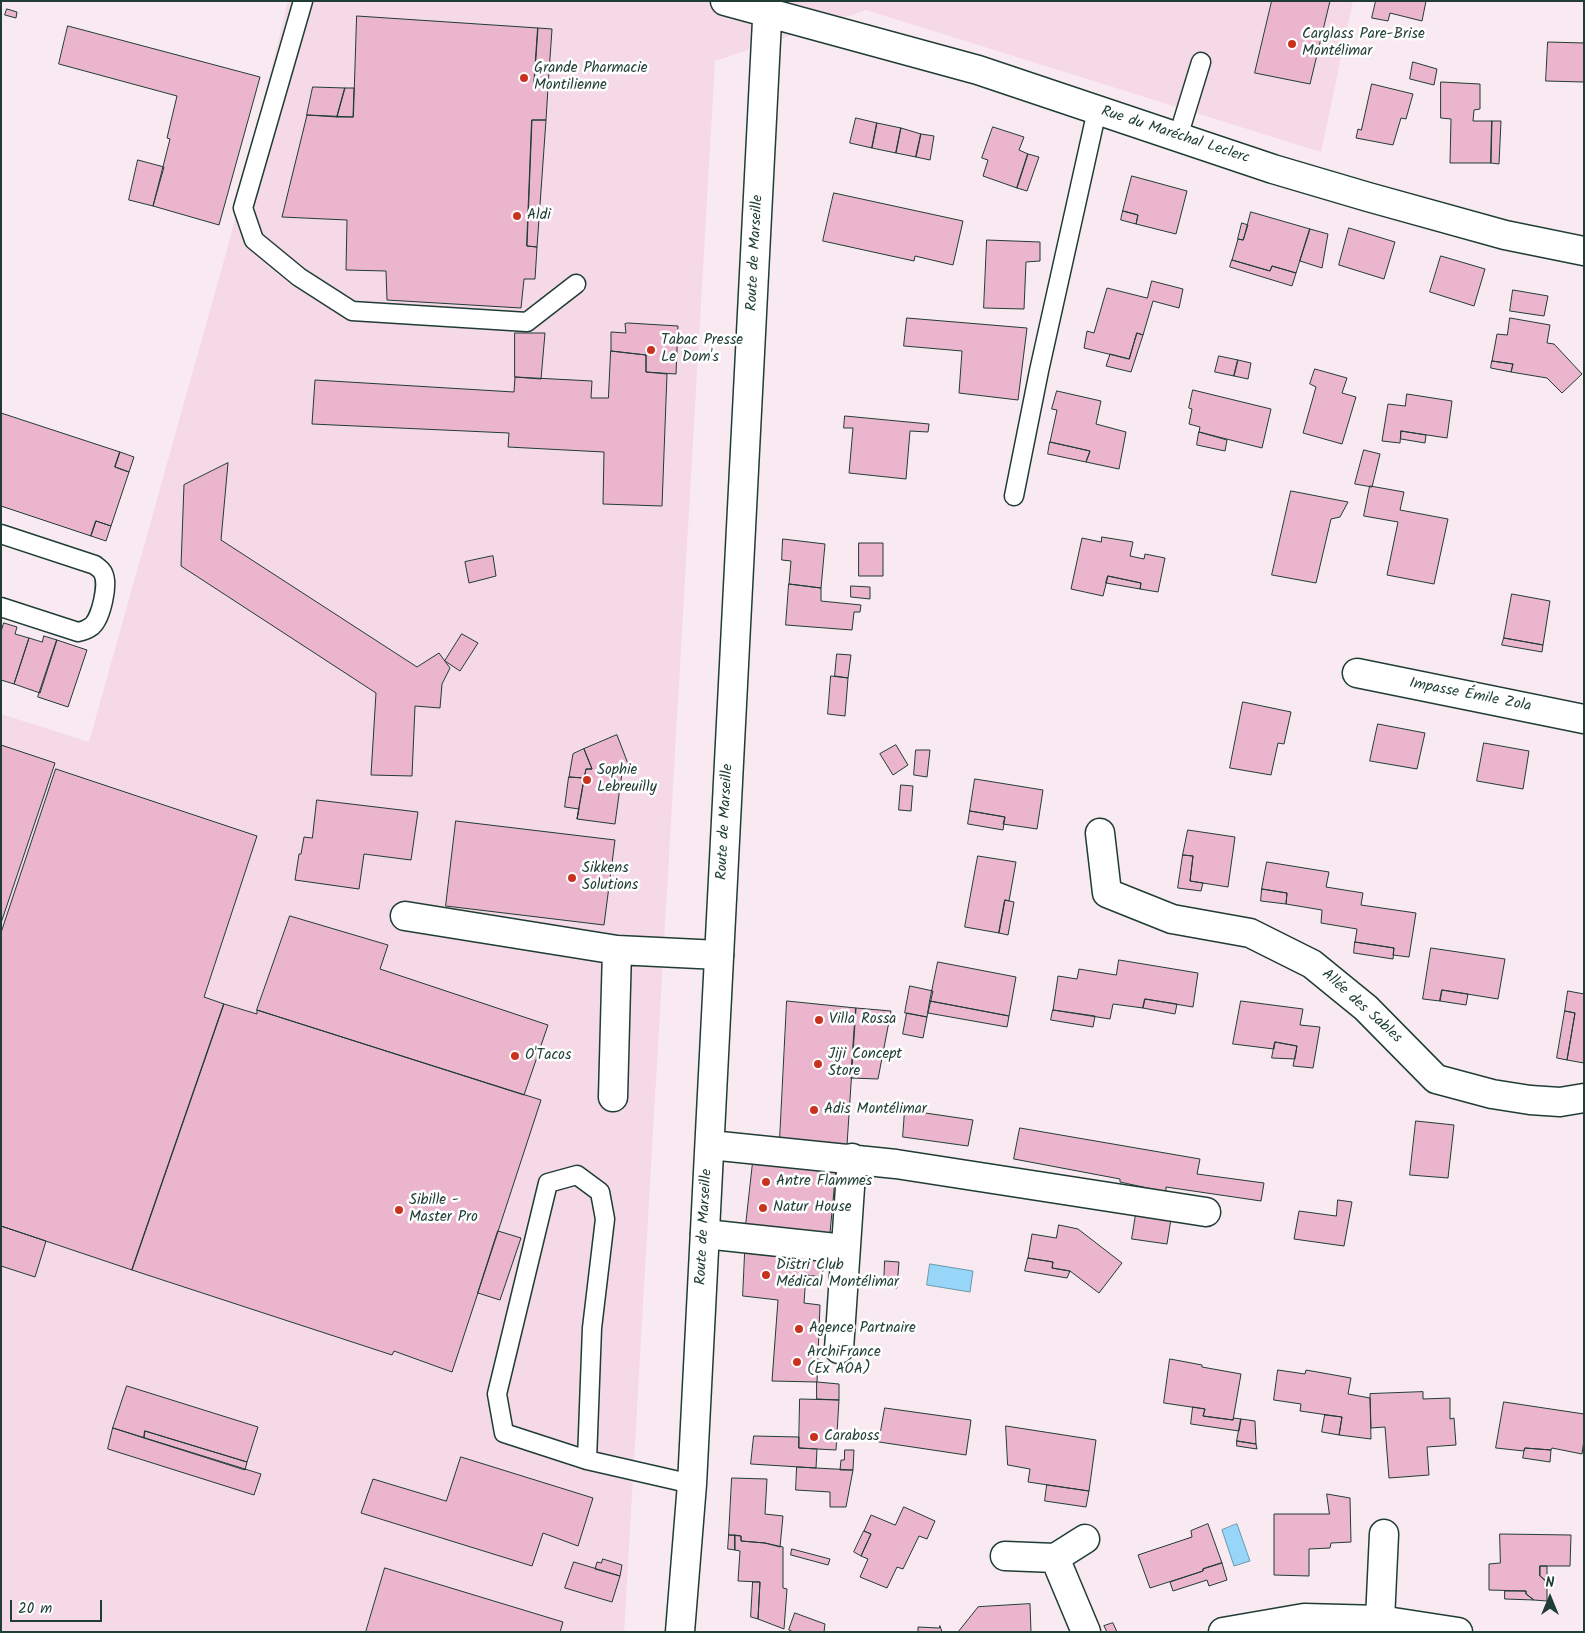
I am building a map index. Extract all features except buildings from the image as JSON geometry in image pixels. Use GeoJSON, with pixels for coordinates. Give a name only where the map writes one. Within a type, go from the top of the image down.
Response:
{"type":"FeatureCollection","features":[{"type":"Feature","properties":{"kind":"street","name":"Rue du Maréchal Leclerc"},"geometry":{"type":"LineString","coordinates":[[724,1],[768,7],[978,70],[1273,169],[1496,233],[1584,251]]}},
{"type":"Feature","properties":{"kind":"street","name":"Route de Marseille"},"geometry":{"type":"LineString","coordinates":[[680,1632],[692,1484],[768,7]]}},
{"type":"Feature","properties":{"kind":"street","name":"Impasse Émile Zola"},"geometry":{"type":"LineString","coordinates":[[1357,673],[1584,719]]}},
{"type":"Feature","properties":{"kind":"street","name":"Allée des Sables"},"geometry":{"type":"LineString","coordinates":[[1100,833],[1107,893],[1172,919],[1250,933],[1312,964],[1366,1008],[1436,1079],[1492,1094],[1530,1100],[1560,1102],[1584,1098]]}},
{"type":"Feature","properties":{"kind":"street"},"geometry":{"type":"LineString","coordinates":[[405,916],[617,950],[719,955]]}},
{"type":"Feature","properties":{"kind":"street"},"geometry":{"type":"LineString","coordinates":[[613,1097],[617,950]]}},
{"type":"Feature","properties":{"kind":"street"},"geometry":{"type":"LineString","coordinates":[[710,1145],[852,1158],[1206,1212]]}},
{"type":"Feature","properties":{"kind":"street"},"geometry":{"type":"LineString","coordinates":[[839,1349],[852,1158]]}},
{"type":"Feature","properties":{"kind":"street"},"geometry":{"type":"LineString","coordinates":[[705,1234],[845,1249]]}},
{"type":"Feature","properties":{"kind":"street"},"geometry":{"type":"LineString","coordinates":[[1380,1620],[1384,1534]]}},
{"type":"Feature","properties":{"kind":"street"},"geometry":{"type":"LineString","coordinates":[[1005,1556],[1055,1558],[1085,1539]]}},
{"type":"Feature","properties":{"kind":"street"},"geometry":{"type":"LineString","coordinates":[[1055,1558],[1086,1632]]}},
{"type":"Feature","properties":{"kind":"street"},"geometry":{"type":"LineString","coordinates":[[1223,1632],[1304,1618],[1380,1620],[1458,1632]]}},
{"type":"Feature","properties":{"kind":"lane"},"geometry":{"type":"LineString","coordinates":[[303,1],[243,208],[254,240],[300,277],[352,311],[527,322],[576,284]]}},
{"type":"Feature","properties":{"kind":"lane"},"geometry":{"type":"LineString","coordinates":[[1178,137],[1201,62]]}},
{"type":"Feature","properties":{"kind":"lane"},"geometry":{"type":"LineString","coordinates":[[1014,496],[1039,370],[1097,110]]}},
{"type":"Feature","properties":{"kind":"lane"},"geometry":{"type":"LineString","coordinates":[[1,534],[95,564],[104,573],[106,587],[94,624],[85,631],[78,632],[1,607]]}},
{"type":"Feature","properties":{"kind":"lane"},"geometry":{"type":"LineString","coordinates":[[587,1460],[592,1328],[606,1219],[600,1192],[577,1175],[548,1183],[497,1394],[504,1433],[587,1460],[692,1484]]}},
{"type":"Feature","properties":{"kind":"shaded area"},"geometry":{"type":"Polygon","coordinates":[[[288,1],[1353,1],[1321,152],[866,10],[715,61],[624,1632],[1,1632],[1,714],[89,742],[230,239],[288,1]]]}},
{"type":"Feature","properties":{"kind":"water"},"geometry":{"type":"Polygon","coordinates":[[[930,1264],[973,1271],[970,1292],[927,1285],[930,1264]]]}},
{"type":"Feature","properties":{"kind":"water"},"geometry":{"type":"Polygon","coordinates":[[[1237,1524],[1250,1561],[1234,1566],[1222,1530],[1237,1524]]]}},
{"type":"Feature","properties":{"kind":"place","name":"Carglass Pare-Brise Montélimar"},"geometry":{"type":"Point","coordinates":[1292,44]}},
{"type":"Feature","properties":{"kind":"place","name":"Grande Pharmacie Montilienne"},"geometry":{"type":"Point","coordinates":[524,78]}},
{"type":"Feature","properties":{"kind":"place","name":"Aldi"},"geometry":{"type":"Point","coordinates":[517,216]}},
{"type":"Feature","properties":{"kind":"place","name":"Tabac Presse Le Dom's"},"geometry":{"type":"Point","coordinates":[651,350]}},
{"type":"Feature","properties":{"kind":"place","name":"Sophie Lebreuilly"},"geometry":{"type":"Point","coordinates":[587,780]}},
{"type":"Feature","properties":{"kind":"place","name":"Sikkens Solutions"},"geometry":{"type":"Point","coordinates":[572,878]}},
{"type":"Feature","properties":{"kind":"place","name":"Villa Rossa"},"geometry":{"type":"Point","coordinates":[819,1020]}},
{"type":"Feature","properties":{"kind":"place","name":"O'Tacos"},"geometry":{"type":"Point","coordinates":[515,1056]}},
{"type":"Feature","properties":{"kind":"place","name":"Jiji Concept Store"},"geometry":{"type":"Point","coordinates":[818,1064]}},
{"type":"Feature","properties":{"kind":"place","name":"Adis Montélimar"},"geometry":{"type":"Point","coordinates":[814,1110]}},
{"type":"Feature","properties":{"kind":"place","name":"Antre Flammes"},"geometry":{"type":"Point","coordinates":[766,1182]}},
{"type":"Feature","properties":{"kind":"place","name":"Natur House"},"geometry":{"type":"Point","coordinates":[763,1208]}},
{"type":"Feature","properties":{"kind":"place","name":"Sibille - Master Pro"},"geometry":{"type":"Point","coordinates":[399,1210]}},
{"type":"Feature","properties":{"kind":"place","name":"Distri Club Médical Montélimar"},"geometry":{"type":"Point","coordinates":[766,1275]}},
{"type":"Feature","properties":{"kind":"place","name":"Agence Partnaire"},"geometry":{"type":"Point","coordinates":[799,1329]}},
{"type":"Feature","properties":{"kind":"place","name":"ArchiFrance (Ex AOA)"},"geometry":{"type":"Point","coordinates":[797,1362]}},
{"type":"Feature","properties":{"kind":"place","name":"Caraboss"},"geometry":{"type":"Point","coordinates":[814,1437]}}]}
